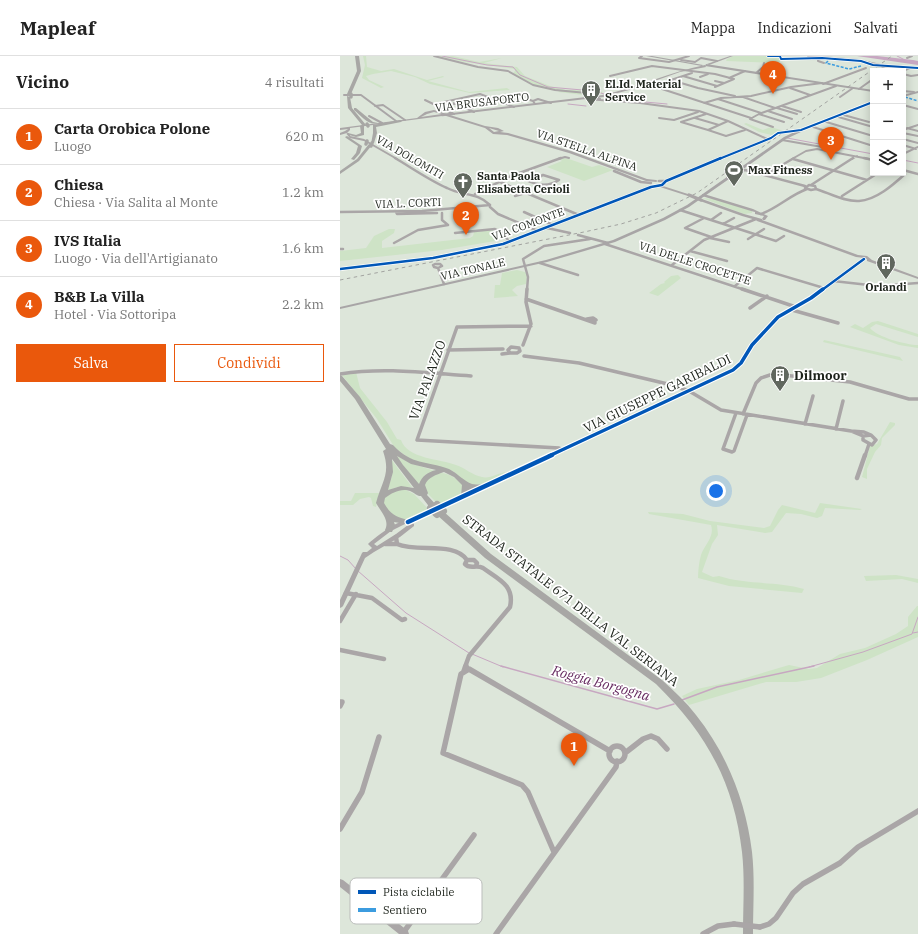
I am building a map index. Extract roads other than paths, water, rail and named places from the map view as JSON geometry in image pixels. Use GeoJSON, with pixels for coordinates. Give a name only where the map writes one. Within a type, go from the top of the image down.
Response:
{"type":"FeatureCollection","features":[{"type":"Feature","properties":{"kind":"highway"},"geometry":{"type":"LineString","coordinates":[[358,56],[358,75],[349,95],[349,106],[372,123],[379,123]]}},
{"type":"Feature","properties":{"kind":"highway"},"geometry":{"type":"LineString","coordinates":[[349,95],[361,75],[362,67],[358,56]]}},
{"type":"Feature","properties":{"kind":"highway"},"geometry":{"type":"LineString","coordinates":[[340,171],[369,144],[371,133],[354,116],[355,111]]}},
{"type":"Feature","properties":{"kind":"highway"},"geometry":{"type":"LineString","coordinates":[[340,171],[358,160],[365,152],[375,133],[374,126],[400,121]]}},
{"type":"Feature","properties":{"kind":"highway"},"geometry":{"type":"LineString","coordinates":[[345,132],[356,136],[362,135],[364,133],[364,125]]}},
{"type":"Feature","properties":{"kind":"highway"},"geometry":{"type":"LineString","coordinates":[[345,132],[359,142],[360,148],[352,161]]}},
{"type":"Feature","properties":{"kind":"highway"},"geometry":{"type":"LineString","coordinates":[[341,377],[358,398],[403,471],[437,510]]}},
{"type":"Feature","properties":{"kind":"highway"},"geometry":{"type":"LineString","coordinates":[[372,420],[399,455],[422,466],[454,474],[470,488],[485,487]]}},
{"type":"Feature","properties":{"kind":"highway"},"geometry":{"type":"LineString","coordinates":[[372,420],[388,456],[391,468],[388,483],[380,503],[388,515],[391,524],[389,530]]}},
{"type":"Feature","properties":{"kind":"highway"},"geometry":{"type":"LineString","coordinates":[[437,510],[424,491],[421,483],[429,475],[435,472],[447,472]]}},
{"type":"Feature","properties":{"kind":"highway"},"geometry":{"type":"LineString","coordinates":[[381,499],[388,492],[406,488],[416,491],[437,510]]}},
{"type":"Feature","properties":{"kind":"highway"},"geometry":{"type":"LineString","coordinates":[[465,496],[470,488]]}},
{"type":"Feature","properties":{"kind":"highway","name":"STRADA STATALE 671 DELLA VAL SERIANA"},"geometry":{"type":"LineString","coordinates":[[437,510],[444,521],[458,530],[493,559],[669,690],[697,722],[716,751],[738,803],[747,852],[748,934]]}},
{"type":"Feature","properties":{"kind":"highway"},"geometry":{"type":"LineString","coordinates":[[388,515],[396,521],[408,523]]}},
{"type":"Feature","properties":{"kind":"main road"},"geometry":{"type":"LineString","coordinates":[[648,56],[870,91]]}},
{"type":"Feature","properties":{"kind":"main road"},"geometry":{"type":"LineString","coordinates":[[906,95],[917,93]]}},
{"type":"Feature","properties":{"kind":"main road","name":"VIA TONALE"},"geometry":{"type":"LineString","coordinates":[[340,308],[540,263],[608,243],[642,230],[702,198],[737,171],[744,169],[776,144],[810,126],[870,103]]}},
{"type":"Feature","properties":{"kind":"street"},"geometry":{"type":"LineString","coordinates":[[434,56],[478,67],[508,71],[533,85],[541,87],[587,93],[599,97]]}},
{"type":"Feature","properties":{"kind":"street"},"geometry":{"type":"LineString","coordinates":[[642,56],[639,58],[669,62],[689,56]]}},
{"type":"Feature","properties":{"kind":"street","name":"VIA BRUSAPORTO"},"geometry":{"type":"LineString","coordinates":[[345,132],[354,127],[379,123],[599,97],[619,92],[730,56]]}},
{"type":"Feature","properties":{"kind":"street"},"geometry":{"type":"LineString","coordinates":[[808,56],[858,60],[885,66],[918,68]]}},
{"type":"Feature","properties":{"kind":"street"},"geometry":{"type":"LineString","coordinates":[[818,56],[818,61],[824,63]]}},
{"type":"Feature","properties":{"kind":"street"},"geometry":{"type":"LineString","coordinates":[[907,58],[912,56]]}},
{"type":"Feature","properties":{"kind":"street"},"geometry":{"type":"LineString","coordinates":[[681,60],[695,62],[701,58],[717,61]]}},
{"type":"Feature","properties":{"kind":"street"},"geometry":{"type":"LineString","coordinates":[[756,73],[763,67],[764,63]]}},
{"type":"Feature","properties":{"kind":"street"},"geometry":{"type":"LineString","coordinates":[[704,103],[717,99],[758,95],[788,88],[822,83],[874,64]]}},
{"type":"Feature","properties":{"kind":"street"},"geometry":{"type":"LineString","coordinates":[[610,76],[652,66],[708,73],[734,79],[708,90]]}},
{"type":"Feature","properties":{"kind":"street"},"geometry":{"type":"LineString","coordinates":[[906,70],[911,68]]}},
{"type":"Feature","properties":{"kind":"street"},"geometry":{"type":"LineString","coordinates":[[729,78],[745,71]]}},
{"type":"Feature","properties":{"kind":"street"},"geometry":{"type":"LineString","coordinates":[[646,82],[656,86],[694,72]]}},
{"type":"Feature","properties":{"kind":"street"},"geometry":{"type":"LineString","coordinates":[[700,77],[708,73]]}},
{"type":"Feature","properties":{"kind":"street"},"geometry":{"type":"LineString","coordinates":[[906,75],[918,75]]}},
{"type":"Feature","properties":{"kind":"street"},"geometry":{"type":"LineString","coordinates":[[683,76],[717,86]]}},
{"type":"Feature","properties":{"kind":"street"},"geometry":{"type":"LineString","coordinates":[[671,80],[737,97]]}},
{"type":"Feature","properties":{"kind":"street"},"geometry":{"type":"LineString","coordinates":[[715,81],[724,83]]}},
{"type":"Feature","properties":{"kind":"street"},"geometry":{"type":"LineString","coordinates":[[859,89],[870,81]]}},
{"type":"Feature","properties":{"kind":"street"},"geometry":{"type":"LineString","coordinates":[[679,83],[662,89],[751,118],[773,127]]}},
{"type":"Feature","properties":{"kind":"street"},"geometry":{"type":"LineString","coordinates":[[751,118],[836,86]]}},
{"type":"Feature","properties":{"kind":"street"},"geometry":{"type":"LineString","coordinates":[[788,88],[810,95]]}},
{"type":"Feature","properties":{"kind":"street"},"geometry":{"type":"LineString","coordinates":[[840,97],[853,88]]}},
{"type":"Feature","properties":{"kind":"street"},"geometry":{"type":"LineString","coordinates":[[906,91],[917,93]]}},
{"type":"Feature","properties":{"kind":"street"},"geometry":{"type":"LineString","coordinates":[[435,104],[480,94],[514,107]]}},
{"type":"Feature","properties":{"kind":"street"},"geometry":{"type":"LineString","coordinates":[[349,95],[361,95],[375,106],[400,121]]}},
{"type":"Feature","properties":{"kind":"street"},"geometry":{"type":"LineString","coordinates":[[729,97],[734,95]]}},
{"type":"Feature","properties":{"kind":"street","name":"VIA BRUSAPORTO"},"geometry":{"type":"LineString","coordinates":[[599,97],[606,100],[698,111],[728,121],[766,138],[767,140],[664,182]]}},
{"type":"Feature","properties":{"kind":"street"},"geometry":{"type":"LineString","coordinates":[[741,97],[797,114]]}},
{"type":"Feature","properties":{"kind":"street"},"geometry":{"type":"LineString","coordinates":[[527,99],[533,101],[538,99],[551,102]]}},
{"type":"Feature","properties":{"kind":"street"},"geometry":{"type":"LineString","coordinates":[[717,99],[784,122]]}},
{"type":"Feature","properties":{"kind":"street"},"geometry":{"type":"LineString","coordinates":[[425,100],[453,114]]}},
{"type":"Feature","properties":{"kind":"street"},"geometry":{"type":"LineString","coordinates":[[454,104],[467,100],[479,105],[471,111],[458,116],[484,127]]}},
{"type":"Feature","properties":{"kind":"street"},"geometry":{"type":"LineString","coordinates":[[448,101],[471,111]]}},
{"type":"Feature","properties":{"kind":"street"},"geometry":{"type":"LineString","coordinates":[[375,106],[383,105],[400,121]]}},
{"type":"Feature","properties":{"kind":"street"},"geometry":{"type":"LineString","coordinates":[[781,106],[801,112]]}},
{"type":"Feature","properties":{"kind":"street"},"geometry":{"type":"LineString","coordinates":[[906,106],[918,108]]}},
{"type":"Feature","properties":{"kind":"street"},"geometry":{"type":"LineString","coordinates":[[659,118],[674,120],[698,111]]}},
{"type":"Feature","properties":{"kind":"street"},"geometry":{"type":"LineString","coordinates":[[768,111],[792,119]]}},
{"type":"Feature","properties":{"kind":"street","name":"VIA STELLA ALPINA"},"geometry":{"type":"LineString","coordinates":[[412,119],[419,118],[429,112],[436,112],[484,127],[497,133],[564,150],[647,180],[664,182]]}},
{"type":"Feature","properties":{"kind":"street"},"geometry":{"type":"LineString","coordinates":[[424,114],[427,116],[435,116]]}},
{"type":"Feature","properties":{"kind":"street"},"geometry":{"type":"LineString","coordinates":[[707,114],[681,122],[726,136],[746,130]]}},
{"type":"Feature","properties":{"kind":"street"},"geometry":{"type":"LineString","coordinates":[[840,114],[869,122]]}},
{"type":"Feature","properties":{"kind":"street"},"geometry":{"type":"LineString","coordinates":[[369,116],[379,123]]}},
{"type":"Feature","properties":{"kind":"street"},"geometry":{"type":"LineString","coordinates":[[835,116],[870,126]]}},
{"type":"Feature","properties":{"kind":"street","name":"VIA STELLA ALPINA"},"geometry":{"type":"LineString","coordinates":[[419,118],[445,117],[497,129],[508,135]]}},
{"type":"Feature","properties":{"kind":"street"},"geometry":{"type":"LineString","coordinates":[[695,118],[719,125]]}},
{"type":"Feature","properties":{"kind":"street"},"geometry":{"type":"LineString","coordinates":[[708,130],[728,121]]}},
{"type":"Feature","properties":{"kind":"street"},"geometry":{"type":"LineString","coordinates":[[823,121],[868,135]]}},
{"type":"Feature","properties":{"kind":"street"},"geometry":{"type":"LineString","coordinates":[[849,129],[861,124]]}},
{"type":"Feature","properties":{"kind":"street"},"geometry":{"type":"LineString","coordinates":[[906,129],[918,125]]}},
{"type":"Feature","properties":{"kind":"street"},"geometry":{"type":"LineString","coordinates":[[810,126],[870,143]]}},
{"type":"Feature","properties":{"kind":"street"},"geometry":{"type":"LineString","coordinates":[[491,131],[497,129]]}},
{"type":"Feature","properties":{"kind":"street"},"geometry":{"type":"LineString","coordinates":[[906,129],[918,131]]}},
{"type":"Feature","properties":{"kind":"street"},"geometry":{"type":"LineString","coordinates":[[497,133],[503,131]]}},
{"type":"Feature","properties":{"kind":"street"},"geometry":{"type":"LineString","coordinates":[[340,134],[345,132]]}},
{"type":"Feature","properties":{"kind":"street"},"geometry":{"type":"LineString","coordinates":[[906,134],[918,136]]}},
{"type":"Feature","properties":{"kind":"street"},"geometry":{"type":"LineString","coordinates":[[785,140],[870,158]]}},
{"type":"Feature","properties":{"kind":"street"},"geometry":{"type":"LineString","coordinates":[[906,140],[918,142]]}},
{"type":"Feature","properties":{"kind":"street","name":"VIA DOLOMITI"},"geometry":{"type":"LineString","coordinates":[[359,142],[451,190],[476,194]]}},
{"type":"Feature","properties":{"kind":"street"},"geometry":{"type":"LineString","coordinates":[[866,147],[870,145]]}},
{"type":"Feature","properties":{"kind":"street"},"geometry":{"type":"LineString","coordinates":[[906,146],[917,148]]}},
{"type":"Feature","properties":{"kind":"street"},"geometry":{"type":"LineString","coordinates":[[906,153],[917,148]]}},
{"type":"Feature","properties":{"kind":"street"},"geometry":{"type":"LineString","coordinates":[[765,175],[806,151],[817,149],[870,158]]}},
{"type":"Feature","properties":{"kind":"street"},"geometry":{"type":"LineString","coordinates":[[672,265],[710,237],[735,227],[760,214],[768,212],[857,156]]}},
{"type":"Feature","properties":{"kind":"street"},"geometry":{"type":"LineString","coordinates":[[476,194],[515,175],[565,157],[569,158]]}},
{"type":"Feature","properties":{"kind":"street"},"geometry":{"type":"LineString","coordinates":[[792,159],[867,180]]}},
{"type":"Feature","properties":{"kind":"street"},"geometry":{"type":"LineString","coordinates":[[744,169],[806,188],[816,189],[859,201],[878,194],[896,184],[903,176]]}},
{"type":"Feature","properties":{"kind":"street"},"geometry":{"type":"LineString","coordinates":[[614,171],[641,182],[702,198],[740,214],[918,278]]}},
{"type":"Feature","properties":{"kind":"street"},"geometry":{"type":"LineString","coordinates":[[906,172],[918,174]]}},
{"type":"Feature","properties":{"kind":"street"},"geometry":{"type":"LineString","coordinates":[[515,175],[546,186],[559,180],[543,175],[530,180]]}},
{"type":"Feature","properties":{"kind":"street"},"geometry":{"type":"LineString","coordinates":[[842,196],[873,176]]}},
{"type":"Feature","properties":{"kind":"street","name":"VIA STELLA ALPINA"},"geometry":{"type":"LineString","coordinates":[[647,180],[651,184]]}},
{"type":"Feature","properties":{"kind":"street"},"geometry":{"type":"LineString","coordinates":[[651,184],[658,181]]}},
{"type":"Feature","properties":{"kind":"street"},"geometry":{"type":"LineString","coordinates":[[500,182],[578,215]]}},
{"type":"Feature","properties":{"kind":"street"},"geometry":{"type":"LineString","coordinates":[[658,186],[664,182],[668,188]]}},
{"type":"Feature","properties":{"kind":"street","name":"VIA COMONTE"},"geometry":{"type":"LineString","coordinates":[[340,269],[433,258],[510,242],[651,184]]}},
{"type":"Feature","properties":{"kind":"street"},"geometry":{"type":"LineString","coordinates":[[811,185],[816,187],[816,189]]}},
{"type":"Feature","properties":{"kind":"street"},"geometry":{"type":"LineString","coordinates":[[708,192],[708,195],[714,198],[760,214],[765,217],[770,225]]}},
{"type":"Feature","properties":{"kind":"street"},"geometry":{"type":"LineString","coordinates":[[514,196],[525,193]]}},
{"type":"Feature","properties":{"kind":"street"},"geometry":{"type":"LineString","coordinates":[[476,194],[481,197],[487,206],[498,214],[538,231]]}},
{"type":"Feature","properties":{"kind":"street"},"geometry":{"type":"LineString","coordinates":[[702,198],[714,198]]}},
{"type":"Feature","properties":{"kind":"street","name":"VIA L. CORTI"},"geometry":{"type":"LineString","coordinates":[[340,212],[396,212],[487,206]]}},
{"type":"Feature","properties":{"kind":"street"},"geometry":{"type":"LineString","coordinates":[[396,212],[397,214],[442,212],[456,209]]}},
{"type":"Feature","properties":{"kind":"street"},"geometry":{"type":"LineString","coordinates":[[749,209],[753,212],[753,218]]}},
{"type":"Feature","properties":{"kind":"street"},"geometry":{"type":"LineString","coordinates":[[680,210],[776,241],[784,236]]}},
{"type":"Feature","properties":{"kind":"street"},"geometry":{"type":"LineString","coordinates":[[394,243],[418,230],[448,225],[442,220],[442,212]]}},
{"type":"Feature","properties":{"kind":"street"},"geometry":{"type":"LineString","coordinates":[[524,212],[553,225]]}},
{"type":"Feature","properties":{"kind":"street"},"geometry":{"type":"LineString","coordinates":[[765,217],[768,212]]}},
{"type":"Feature","properties":{"kind":"street"},"geometry":{"type":"LineString","coordinates":[[711,220],[721,213]]}},
{"type":"Feature","properties":{"kind":"street"},"geometry":{"type":"LineString","coordinates":[[753,218],[765,217]]}},
{"type":"Feature","properties":{"kind":"street"},"geometry":{"type":"LineString","coordinates":[[704,218],[685,228],[729,242]]}},
{"type":"Feature","properties":{"kind":"street"},"geometry":{"type":"LineString","coordinates":[[723,224],[734,218]]}},
{"type":"Feature","properties":{"kind":"street"},"geometry":{"type":"LineString","coordinates":[[547,228],[570,233]]}},
{"type":"Feature","properties":{"kind":"street"},"geometry":{"type":"LineString","coordinates":[[455,233],[495,229],[501,232],[510,242]]}},
{"type":"Feature","properties":{"kind":"street"},"geometry":{"type":"LineString","coordinates":[[748,239],[764,229]]}},
{"type":"Feature","properties":{"kind":"street","name":"VIA DELLE CROCETTE"},"geometry":{"type":"LineString","coordinates":[[578,235],[608,243],[796,307]]}},
{"type":"Feature","properties":{"kind":"street"},"geometry":{"type":"LineString","coordinates":[[513,351],[522,344],[531,326],[526,300],[528,274],[523,260],[524,258],[544,246],[590,239]]}},
{"type":"Feature","properties":{"kind":"street","name":"VIA DELLE CROCETTE"},"geometry":{"type":"LineString","coordinates":[[608,243],[618,247]]}},
{"type":"Feature","properties":{"kind":"street"},"geometry":{"type":"LineString","coordinates":[[690,251],[727,261]]}},
{"type":"Feature","properties":{"kind":"street","name":"VIA GIUSEPPE GARIBALDI"},"geometry":{"type":"LineString","coordinates":[[485,487],[728,373],[738,366],[752,345],[778,317],[792,310],[824,288],[863,258]]}},
{"type":"Feature","properties":{"kind":"street"},"geometry":{"type":"LineString","coordinates":[[547,261],[551,266]]}},
{"type":"Feature","properties":{"kind":"street"},"geometry":{"type":"LineString","coordinates":[[540,263],[578,275]]}},
{"type":"Feature","properties":{"kind":"street"},"geometry":{"type":"LineString","coordinates":[[519,267],[528,274]]}},
{"type":"Feature","properties":{"kind":"street"},"geometry":{"type":"LineString","coordinates":[[438,268],[444,284]]}},
{"type":"Feature","properties":{"kind":"street"},"geometry":{"type":"LineString","coordinates":[[735,286],[757,268],[824,288]]}},
{"type":"Feature","properties":{"kind":"street"},"geometry":{"type":"LineString","coordinates":[[833,281],[850,285],[870,286],[905,285],[917,282]]}},
{"type":"Feature","properties":{"kind":"street","name":"VIA DELLE CROCETTE"},"geometry":{"type":"LineString","coordinates":[[750,308],[767,296]]}},
{"type":"Feature","properties":{"kind":"street"},"geometry":{"type":"LineString","coordinates":[[526,300],[585,319],[593,318],[596,320],[594,322]]}},
{"type":"Feature","properties":{"kind":"street"},"geometry":{"type":"LineString","coordinates":[[792,310],[838,323]]}},
{"type":"Feature","properties":{"kind":"street","name":"VIA PALAZZO"},"geometry":{"type":"LineString","coordinates":[[531,326],[457,327],[439,374],[417,440],[559,448],[564,450]]}},
{"type":"Feature","properties":{"kind":"street"},"geometry":{"type":"LineString","coordinates":[[513,351],[516,347],[522,344]]}},
{"type":"Feature","properties":{"kind":"street"},"geometry":{"type":"LineString","coordinates":[[513,351],[516,347]]}},
{"type":"Feature","properties":{"kind":"street"},"geometry":{"type":"LineString","coordinates":[[448,350],[503,349],[513,351],[524,356],[554,357],[658,381],[689,391],[712,406],[736,413],[864,432],[876,438],[876,440],[872,445],[863,440],[863,436]]}},
{"type":"Feature","properties":{"kind":"street"},"geometry":{"type":"LineString","coordinates":[[341,377],[360,371],[383,370],[471,376]]}},
{"type":"Feature","properties":{"kind":"street"},"geometry":{"type":"LineString","coordinates":[[736,413],[723,449],[732,452],[734,451],[740,434],[745,414],[756,383],[761,378],[773,374],[850,382],[909,399],[918,399]]}},
{"type":"Feature","properties":{"kind":"street"},"geometry":{"type":"LineString","coordinates":[[805,424],[813,396]]}},
{"type":"Feature","properties":{"kind":"street"},"geometry":{"type":"LineString","coordinates":[[836,429],[843,401]]}},
{"type":"Feature","properties":{"kind":"street"},"geometry":{"type":"LineString","coordinates":[[852,431],[863,436],[871,435]]}},
{"type":"Feature","properties":{"kind":"street"},"geometry":{"type":"LineString","coordinates":[[730,433],[740,434]]}},
{"type":"Feature","properties":{"kind":"street"},"geometry":{"type":"LineString","coordinates":[[858,478],[869,444]]}},
{"type":"Feature","properties":{"kind":"street"},"geometry":{"type":"LineString","coordinates":[[340,606],[365,556],[389,530],[408,523],[465,496]]}},
{"type":"Feature","properties":{"kind":"street"},"geometry":{"type":"LineString","coordinates":[[385,544],[396,537],[408,523]]}},
{"type":"Feature","properties":{"kind":"street"},"geometry":{"type":"LineString","coordinates":[[396,537],[397,544]]}},
{"type":"Feature","properties":{"kind":"street"},"geometry":{"type":"LineString","coordinates":[[373,546],[397,544],[406,548],[454,550],[464,555],[467,560],[465,564],[466,567],[481,567],[508,585],[512,592],[510,607],[469,656],[464,671],[461,674],[442,750],[443,753],[522,785],[528,792],[554,852]]}},
{"type":"Feature","properties":{"kind":"street"},"geometry":{"type":"LineString","coordinates":[[346,593],[372,598],[402,620],[405,619]]}},
{"type":"Feature","properties":{"kind":"street"},"geometry":{"type":"LineString","coordinates":[[340,621],[356,594]]}},
{"type":"Feature","properties":{"kind":"street"},"geometry":{"type":"LineString","coordinates":[[340,650],[384,659]]}},
{"type":"Feature","properties":{"kind":"street"},"geometry":{"type":"LineString","coordinates":[[464,671],[469,669],[610,751]]}},
{"type":"Feature","properties":{"kind":"street"},"geometry":{"type":"LineString","coordinates":[[340,702],[342,702],[340,706]]}},
{"type":"Feature","properties":{"kind":"street"},"geometry":{"type":"LineString","coordinates":[[625,753],[623,749],[614,747],[608,755],[610,758],[617,761],[623,758],[625,753],[643,739],[651,736],[658,739],[667,749]]}},
{"type":"Feature","properties":{"kind":"street"},"geometry":{"type":"LineString","coordinates":[[340,829],[362,792],[379,737]]}},
{"type":"Feature","properties":{"kind":"street"},"geometry":{"type":"LineString","coordinates":[[496,934],[616,767],[617,761]]}},
{"type":"Feature","properties":{"kind":"street"},"geometry":{"type":"LineString","coordinates":[[703,934],[709,929],[728,924],[760,927],[769,924],[776,918],[793,893],[803,884],[840,863],[858,847],[916,812]]}},
{"type":"Feature","properties":{"kind":"street"},"geometry":{"type":"LineString","coordinates":[[443,878],[474,835]]}},
{"type":"Feature","properties":{"kind":"street"},"geometry":{"type":"LineString","coordinates":[[340,882],[350,890]]}},
{"type":"Feature","properties":{"kind":"street"},"geometry":{"type":"LineString","coordinates":[[393,924],[404,933],[410,924]]}},
{"type":"Feature","properties":{"kind":"waterway"},"geometry":{"type":"LineString","coordinates":[[442,56],[487,65],[513,67],[520,75],[548,87],[594,91],[604,94]]}},
{"type":"Feature","properties":{"kind":"waterway"},"geometry":{"type":"LineString","coordinates":[[897,56],[905,60]]}},
{"type":"Feature","properties":{"kind":"waterway"},"geometry":{"type":"LineString","coordinates":[[609,96],[623,100],[667,104]]}},
{"type":"Feature","properties":{"kind":"waterway"},"geometry":{"type":"LineString","coordinates":[[568,104],[586,106]]}},
{"type":"Feature","properties":{"kind":"waterway"},"geometry":{"type":"LineString","coordinates":[[787,138],[870,153]]}},
{"type":"Feature","properties":{"kind":"waterway"},"geometry":{"type":"LineString","coordinates":[[906,161],[918,163]]}},
{"type":"Feature","properties":{"kind":"waterway","name":"Roggia Borgogna"},"geometry":{"type":"LineString","coordinates":[[340,556],[348,560],[356,569]]}},
{"type":"Feature","properties":{"kind":"waterway","name":"Roggia Borgogna"},"geometry":{"type":"LineString","coordinates":[[358,571],[406,613],[469,653]]}},
{"type":"Feature","properties":{"kind":"waterway","name":"Roggia Borgogna"},"geometry":{"type":"LineString","coordinates":[[809,667],[863,652],[912,634],[918,617]]}},
{"type":"Feature","properties":{"kind":"waterway","name":"Roggia Borgogna"},"geometry":{"type":"LineString","coordinates":[[913,633],[918,632]]}},
{"type":"Feature","properties":{"kind":"waterway","name":"Roggia Borgogna"},"geometry":{"type":"LineString","coordinates":[[472,654],[503,667]]}},
{"type":"Feature","properties":{"kind":"waterway","name":"Roggia Borgogna"},"geometry":{"type":"LineString","coordinates":[[501,666],[657,709],[674,704]]}},
{"type":"Feature","properties":{"kind":"waterway","name":"Roggia Borgogna"},"geometry":{"type":"LineString","coordinates":[[682,700],[717,687],[814,666]]}},
{"type":"Feature","properties":{"kind":"railway"},"geometry":{"type":"LineString","coordinates":[[340,280],[584,232],[621,224],[656,213],[697,193],[892,56]]}},
{"type":"Feature","properties":{"kind":"place","name":"B&B La Villa"},"geometry":{"type":"Point","coordinates":[773,94]}},
{"type":"Feature","properties":{"kind":"place","name":"El.Id. Material Service"},"geometry":{"type":"Point","coordinates":[591,107]}},
{"type":"Feature","properties":{"kind":"place","name":"IVS Italia"},"geometry":{"type":"Point","coordinates":[831,160]}},
{"type":"Feature","properties":{"kind":"place","name":"Max Fitness"},"geometry":{"type":"Point","coordinates":[734,187]}},
{"type":"Feature","properties":{"kind":"place","name":"Santa Paola Elisabetta Cerioli"},"geometry":{"type":"Point","coordinates":[463,199]}},
{"type":"Feature","properties":{"kind":"place","name":"Chiesa"},"geometry":{"type":"Point","coordinates":[466,235]}},
{"type":"Feature","properties":{"kind":"place","name":"Orlandi"},"geometry":{"type":"Point","coordinates":[886,280]}},
{"type":"Feature","properties":{"kind":"place","name":"Dilmoor"},"geometry":{"type":"Point","coordinates":[780,392]}},
{"type":"Feature","properties":{"kind":"place","name":"Carta Orobica Polone"},"geometry":{"type":"Point","coordinates":[574,766]}}]}
